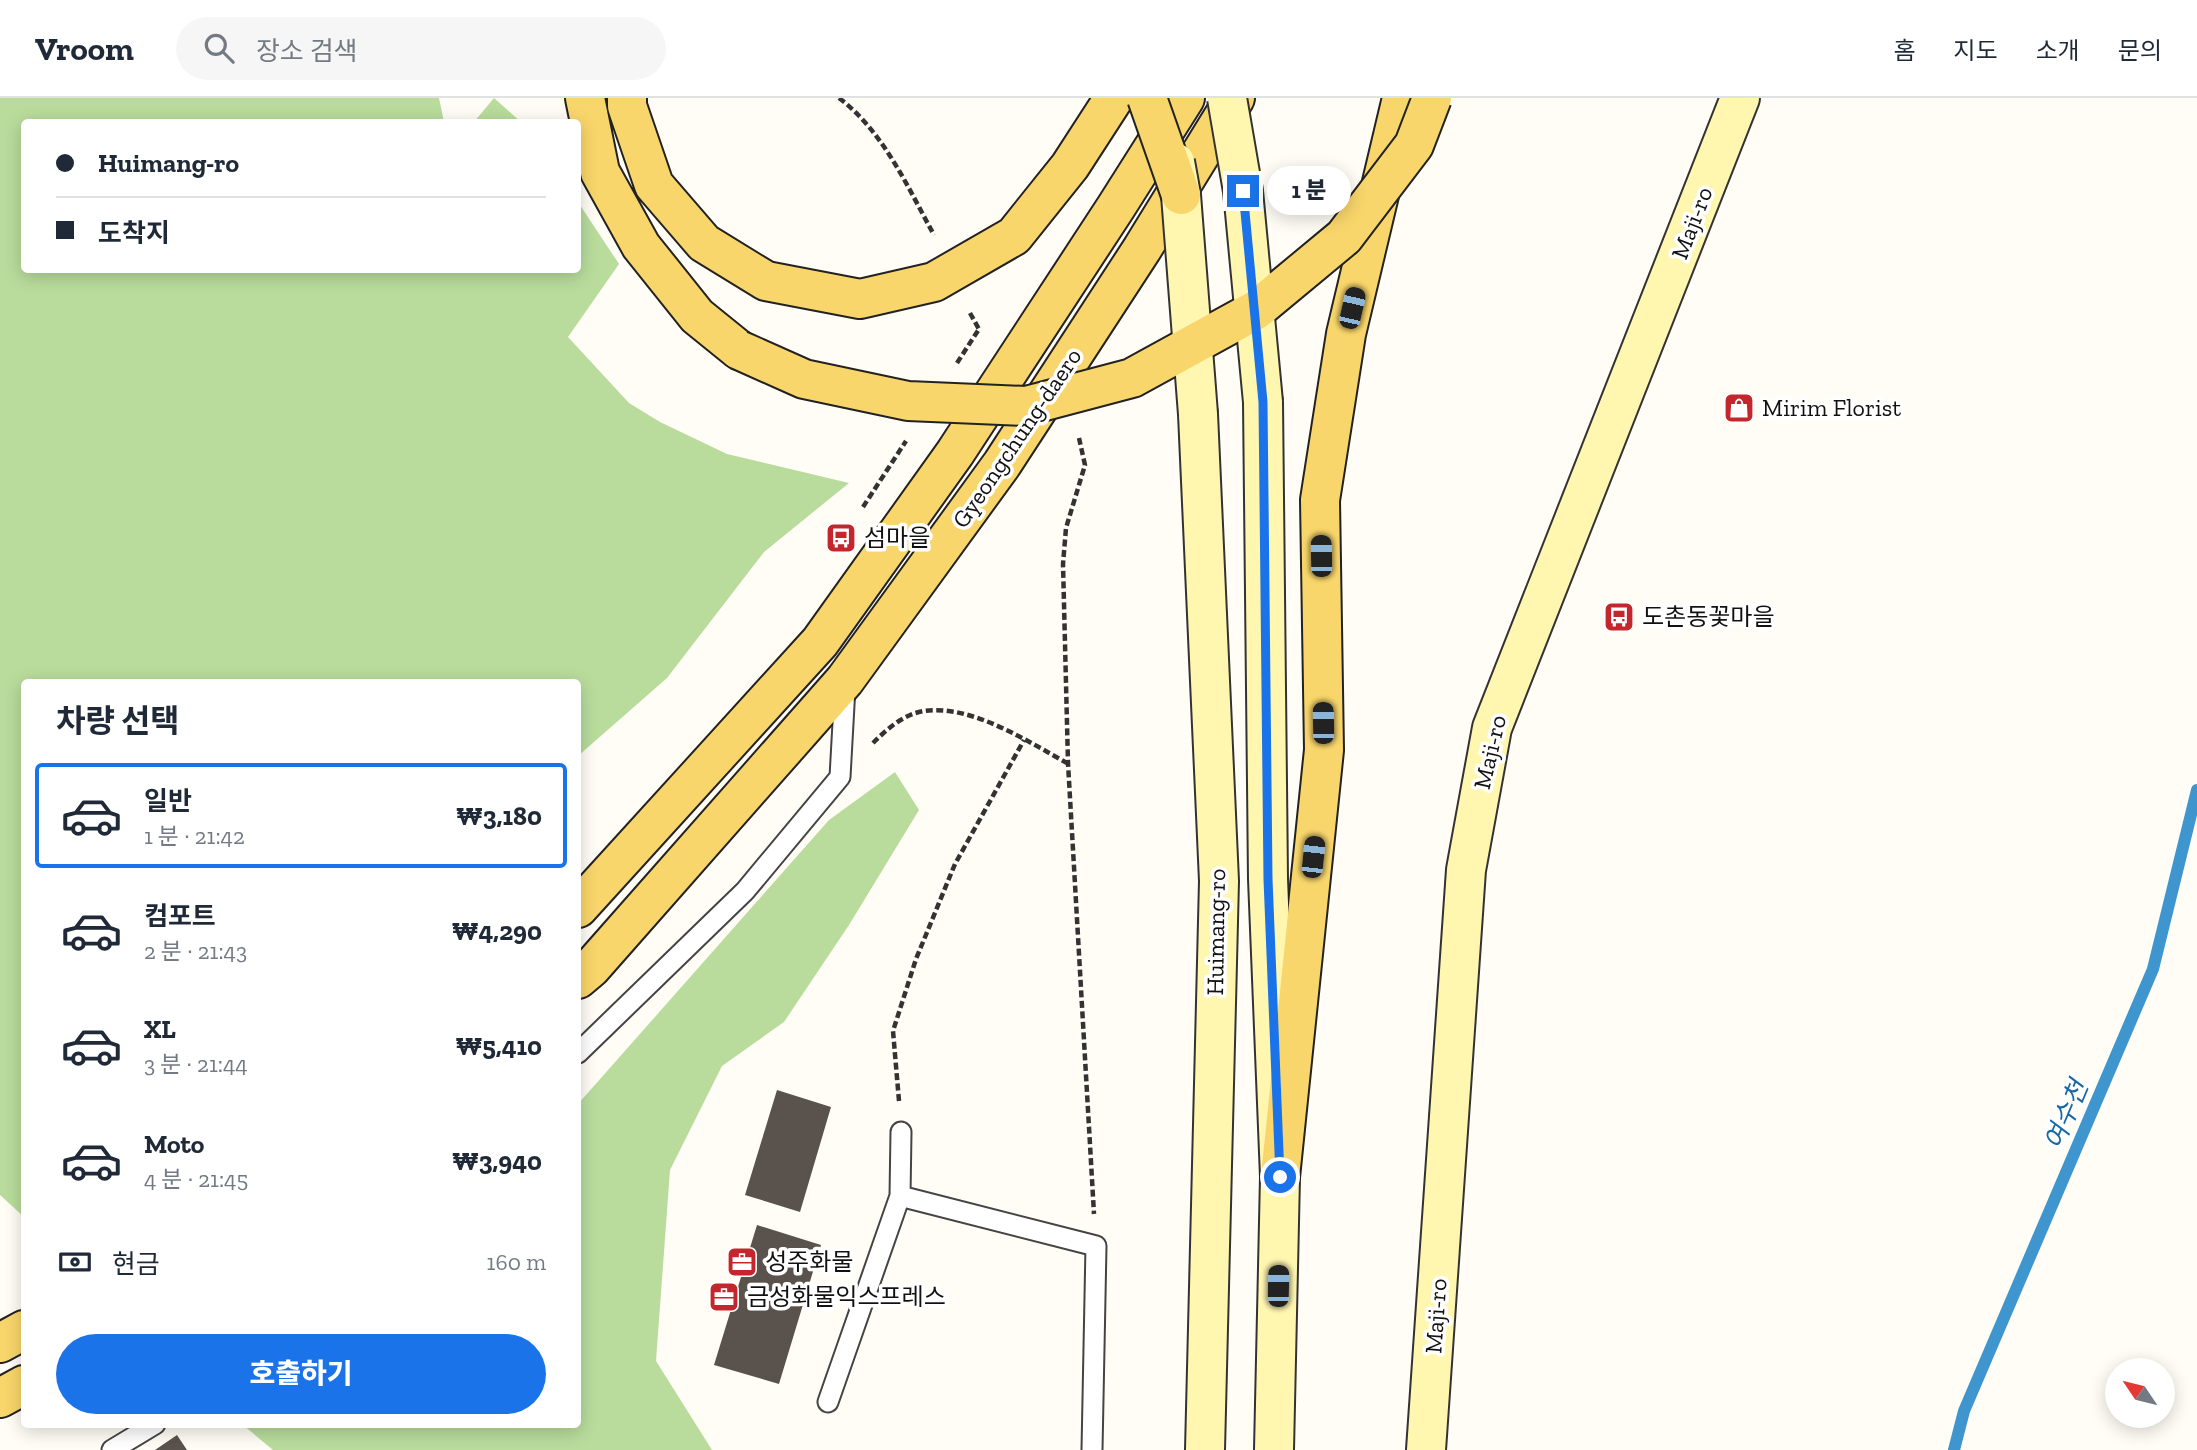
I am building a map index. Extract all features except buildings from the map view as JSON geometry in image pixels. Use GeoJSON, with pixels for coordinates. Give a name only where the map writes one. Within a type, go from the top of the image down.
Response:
{"type":"FeatureCollection","features":[{"type":"Feature","properties":{"kind":"main road"},"geometry":{"type":"LineString","coordinates":[[585,98],[600,172],[641,246],[697,316],[739,350],[804,379],[908,401],[1026,406],[1132,378],[1256,310],[1344,237],[1414,145],[1432,98]]}},
{"type":"Feature","properties":{"kind":"main road"},"geometry":{"type":"LineString","coordinates":[[626,98],[654,185],[704,243],[766,281],[860,299],[934,282],[1014,236],[1070,166],[1114,98]]}},
{"type":"Feature","properties":{"kind":"main road"},"geometry":{"type":"LineString","coordinates":[[1147,98],[1181,194]]}},
{"type":"Feature","properties":{"kind":"main road","name":"Huimang-ro"},"geometry":{"type":"LineString","coordinates":[[1163,98],[1181,194],[1198,414],[1219,881],[1205,1450]]}},
{"type":"Feature","properties":{"kind":"main road","name":"Gyeongchung-daero"},"geometry":{"type":"LineString","coordinates":[[581,905],[820,642],[955,453],[1185,98]]}},
{"type":"Feature","properties":{"kind":"main road","name":"Huimang-ro"},"geometry":{"type":"LineString","coordinates":[[1227,98],[1243,191],[1263,402],[1268,879],[1280,1177],[1274,1450]]}},
{"type":"Feature","properties":{"kind":"main road","name":"Gyeongchung-daero"},"geometry":{"type":"LineString","coordinates":[[581,976],[845,680],[1002,464],[1142,249],[1235,98]]}},
{"type":"Feature","properties":{"kind":"main road"},"geometry":{"type":"LineString","coordinates":[[1280,1177],[1324,750],[1320,500],[1346,334],[1402,98]]}},
{"type":"Feature","properties":{"kind":"main road","name":"Maji-ro"},"geometry":{"type":"LineString","coordinates":[[1426,1450],[1466,870],[1492,728],[1740,98]]}},
{"type":"Feature","properties":{"kind":"main road"},"geometry":{"type":"LineString","coordinates":[[0,1343],[21,1332]]}},
{"type":"Feature","properties":{"kind":"main road"},"geometry":{"type":"LineString","coordinates":[[0,1398],[21,1387]]}},
{"type":"Feature","properties":{"kind":"lane"},"geometry":{"type":"LineString","coordinates":[[581,1050],[745,891],[840,777],[845,680]]}},
{"type":"Feature","properties":{"kind":"lane"},"geometry":{"type":"LineString","coordinates":[[828,1402],[900,1196],[901,1132]]}},
{"type":"Feature","properties":{"kind":"lane"},"geometry":{"type":"LineString","coordinates":[[900,1196],[1096,1246],[1092,1450]]}},
{"type":"Feature","properties":{"kind":"lane"},"geometry":{"type":"LineString","coordinates":[[112,1450],[148,1428]]}},
{"type":"Feature","properties":{"kind":"path"},"geometry":{"type":"LineString","coordinates":[[839,98],[853,108],[873,131],[936,239]]}},
{"type":"Feature","properties":{"kind":"path"},"geometry":{"type":"LineString","coordinates":[[970,313],[984,336]]}},
{"type":"Feature","properties":{"kind":"path"},"geometry":{"type":"LineString","coordinates":[[1079,438],[1085,465],[1066,528],[1063,564],[1068,763],[1096,1246]]}},
{"type":"Feature","properties":{"kind":"path"},"geometry":{"type":"LineString","coordinates":[[840,777],[890,725],[922,711],[947,712],[983,720],[1068,763]]}},
{"type":"Feature","properties":{"kind":"path"},"geometry":{"type":"LineString","coordinates":[[901,1132],[893,1031],[912,971],[955,864],[1024,740]]}},
{"type":"Feature","properties":{"kind":"green space"},"geometry":{"type":"Polygon","coordinates":[[[0,98],[439,98],[443,119],[21,119],[21,273],[581,273],[581,207],[619,264],[568,337],[629,403],[660,422],[727,454],[849,483],[764,552],[667,678],[581,753],[581,679],[21,679],[21,1214],[0,1195],[0,98]]]}},
{"type":"Feature","properties":{"kind":"green space"},"geometry":{"type":"Polygon","coordinates":[[[494,98],[518,119],[476,119],[494,98]]]}},
{"type":"Feature","properties":{"kind":"green space"},"geometry":{"type":"Polygon","coordinates":[[[895,772],[919,810],[849,925],[784,1022],[722,1066],[670,1170],[656,1361],[712,1450],[273,1450],[247,1428],[581,1428],[581,1101],[829,820],[895,772]]]}},
{"type":"Feature","properties":{"kind":"waterway","name":"여수천"},"geometry":{"type":"LineString","coordinates":[[1954,1450],[1964,1411],[2153,969],[2197,790]]}},
{"type":"Feature","properties":{"kind":"place","name":"Mirim Florist"},"geometry":{"type":"Point","coordinates":[1739,408]}},
{"type":"Feature","properties":{"kind":"place","name":"섬마을"},"geometry":{"type":"Point","coordinates":[841,538]}},
{"type":"Feature","properties":{"kind":"place","name":"도촌동꽃마을"},"geometry":{"type":"Point","coordinates":[1619,617]}},
{"type":"Feature","properties":{"kind":"place","name":"성주화물"},"geometry":{"type":"Point","coordinates":[742,1262]}},
{"type":"Feature","properties":{"kind":"place","name":"금성화물익스프레스"},"geometry":{"type":"Point","coordinates":[724,1297]}},
{"type":"Feature","properties":{"kind":"route"},"geometry":{"type":"LineString","coordinates":[[1243,191],[1263,402],[1268,879],[1280,1177]]}}]}
